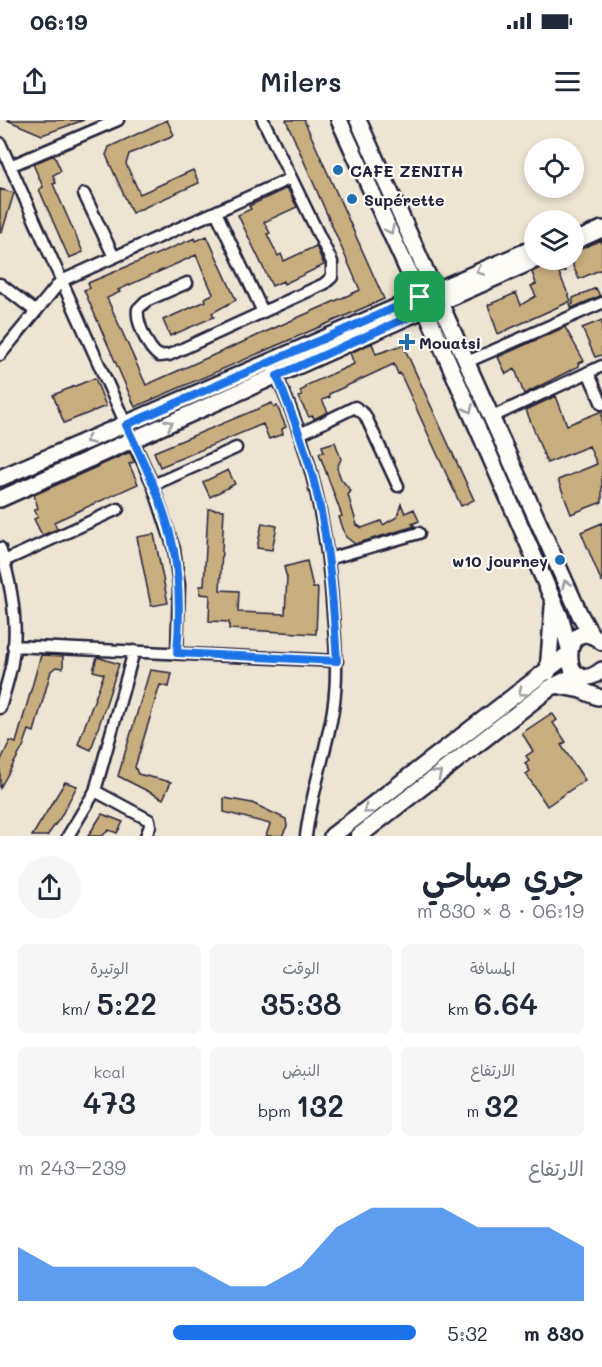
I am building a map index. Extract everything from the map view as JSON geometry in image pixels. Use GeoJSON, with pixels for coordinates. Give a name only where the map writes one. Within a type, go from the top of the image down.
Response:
{"type":"FeatureCollection","features":[{"type":"Feature","properties":{"kind":"main road"},"geometry":{"type":"LineString","coordinates":[[339,120],[430,300],[467,362],[580,615],[597,639]]}},
{"type":"Feature","properties":{"kind":"main road"},"geometry":{"type":"LineString","coordinates":[[358,120],[564,627],[570,666],[589,673],[600,702]]}},
{"type":"Feature","properties":{"kind":"main road"},"geometry":{"type":"LineString","coordinates":[[584,226],[602,219]]}},
{"type":"Feature","properties":{"kind":"main road"},"geometry":{"type":"LineString","coordinates":[[584,237],[602,230]]}},
{"type":"Feature","properties":{"kind":"main road"},"geometry":{"type":"LineString","coordinates":[[0,499],[277,376],[524,253]]}},
{"type":"Feature","properties":{"kind":"main road"},"geometry":{"type":"LineString","coordinates":[[0,478],[269,362],[524,264]]}},
{"type":"Feature","properties":{"kind":"main road"},"geometry":{"type":"LineString","coordinates":[[551,679],[553,601]]}},
{"type":"Feature","properties":{"kind":"main road"},"geometry":{"type":"LineString","coordinates":[[359,836],[551,679],[576,639],[597,639]]}},
{"type":"Feature","properties":{"kind":"main road"},"geometry":{"type":"LineString","coordinates":[[332,836],[551,679],[589,673]]}},
{"type":"Feature","properties":{"kind":"main road"},"geometry":{"type":"LineString","coordinates":[[551,679],[581,690],[600,702]]}},
{"type":"Feature","properties":{"kind":"street"},"geometry":{"type":"LineString","coordinates":[[6,161],[100,124],[118,120]]}},
{"type":"Feature","properties":{"kind":"street"},"geometry":{"type":"LineString","coordinates":[[187,283],[146,301],[138,309],[139,321],[153,352],[159,356],[166,356],[328,281],[334,272],[332,262],[263,120]]}},
{"type":"Feature","properties":{"kind":"street"},"geometry":{"type":"LineString","coordinates":[[0,143],[6,161],[153,485],[174,549],[179,585],[177,653]]}},
{"type":"Feature","properties":{"kind":"street"},"geometry":{"type":"LineString","coordinates":[[0,355],[61,281],[291,178]]}},
{"type":"Feature","properties":{"kind":"street"},"geometry":{"type":"LineString","coordinates":[[84,194],[114,257]]}},
{"type":"Feature","properties":{"kind":"street"},"geometry":{"type":"LineString","coordinates":[[216,212],[263,312]]}},
{"type":"Feature","properties":{"kind":"street"},"geometry":{"type":"LineString","coordinates":[[0,284],[35,310]]}},
{"type":"Feature","properties":{"kind":"street"},"geometry":{"type":"LineString","coordinates":[[467,362],[602,303]]}},
{"type":"Feature","properties":{"kind":"street"},"geometry":{"type":"LineString","coordinates":[[269,362],[277,376],[300,434],[317,491],[328,559],[337,661],[333,710],[306,836]]}},
{"type":"Feature","properties":{"kind":"street"},"geometry":{"type":"LineString","coordinates":[[492,417],[602,366]]}},
{"type":"Feature","properties":{"kind":"street"},"geometry":{"type":"LineString","coordinates":[[588,372],[602,404]]}},
{"type":"Feature","properties":{"kind":"street"},"geometry":{"type":"LineString","coordinates":[[300,434],[355,407],[359,408],[365,415],[398,486]]}},
{"type":"Feature","properties":{"kind":"street"},"geometry":{"type":"LineString","coordinates":[[153,485],[236,448]]}},
{"type":"Feature","properties":{"kind":"street"},"geometry":{"type":"LineString","coordinates":[[4,561],[118,509]]}},
{"type":"Feature","properties":{"kind":"street"},"geometry":{"type":"LineString","coordinates":[[328,559],[419,533]]}},
{"type":"Feature","properties":{"kind":"street"},"geometry":{"type":"LineString","coordinates":[[0,548],[14,621],[12,662],[0,708]]}},
{"type":"Feature","properties":{"kind":"street"},"geometry":{"type":"LineString","coordinates":[[13,646],[337,661]]}},
{"type":"Feature","properties":{"kind":"street"},"geometry":{"type":"LineString","coordinates":[[68,836],[95,791],[134,651]]}},
{"type":"Feature","properties":{"kind":"street"},"geometry":{"type":"LineString","coordinates":[[95,791],[149,820],[150,826],[146,836]]}},
{"type":"Feature","properties":{"kind":"building"},"geometry":{"type":"Polygon","coordinates":[[[7,120],[84,120],[42,135],[7,120]]]}},
{"type":"Feature","properties":{"kind":"building"},"geometry":{"type":"Polygon","coordinates":[[[167,120],[174,135],[129,154],[126,164],[140,194],[193,170],[199,183],[132,213],[106,155],[109,147],[167,120]]]}},
{"type":"Feature","properties":{"kind":"building"},"geometry":{"type":"Polygon","coordinates":[[[286,120],[304,120],[384,299],[135,407],[84,290],[90,288],[88,283],[195,238],[196,241],[207,236],[236,300],[212,313],[214,317],[170,336],[163,320],[206,301],[205,298],[213,294],[196,255],[118,290],[120,292],[107,298],[146,385],[360,290],[286,120]]]}},
{"type":"Feature","properties":{"kind":"building"},"geometry":{"type":"Polygon","coordinates":[[[54,155],[61,171],[53,175],[56,183],[53,184],[83,252],[69,258],[39,189],[43,187],[33,164],[54,155]]]}},
{"type":"Feature","properties":{"kind":"building"},"geometry":{"type":"Polygon","coordinates":[[[287,188],[297,207],[264,222],[270,233],[267,234],[278,256],[281,254],[284,261],[316,246],[324,265],[284,284],[283,281],[272,286],[238,215],[251,209],[249,206],[287,188]]]}},
{"type":"Feature","properties":{"kind":"building"},"geometry":{"type":"Polygon","coordinates":[[[0,189],[14,193],[2,232],[0,232],[0,189]]]}},
{"type":"Feature","properties":{"kind":"building"},"geometry":{"type":"Polygon","coordinates":[[[602,240],[602,269],[579,279],[575,270],[584,270],[584,247],[602,240]]]}},
{"type":"Feature","properties":{"kind":"building"},"geometry":{"type":"Polygon","coordinates":[[[565,270],[559,273],[571,301],[498,334],[488,305],[516,293],[521,305],[536,296],[531,286],[536,284],[532,272],[565,270]]]}},
{"type":"Feature","properties":{"kind":"building"},"geometry":{"type":"Polygon","coordinates":[[[596,288],[600,296],[572,308],[570,304],[573,304],[573,298],[596,288]]]}},
{"type":"Feature","properties":{"kind":"building"},"geometry":{"type":"Polygon","coordinates":[[[602,320],[602,355],[595,357],[582,328],[602,320]]]}},
{"type":"Feature","properties":{"kind":"building"},"geometry":{"type":"Polygon","coordinates":[[[565,327],[584,361],[578,363],[579,366],[524,394],[515,369],[506,374],[498,357],[565,327]]]}},
{"type":"Feature","properties":{"kind":"building"},"geometry":{"type":"Polygon","coordinates":[[[372,343],[376,354],[403,345],[474,500],[461,506],[394,364],[329,394],[330,397],[322,400],[328,412],[314,419],[313,416],[309,417],[298,397],[302,396],[300,391],[306,388],[305,386],[354,364],[350,353],[372,343]]]}},
{"type":"Feature","properties":{"kind":"building"},"geometry":{"type":"Polygon","coordinates":[[[95,378],[106,406],[64,423],[53,395],[95,378]]]}},
{"type":"Feature","properties":{"kind":"building"},"geometry":{"type":"Polygon","coordinates":[[[556,396],[567,425],[602,411],[602,502],[571,514],[558,480],[597,464],[589,446],[547,463],[526,410],[556,396]]]}},
{"type":"Feature","properties":{"kind":"building"},"geometry":{"type":"Polygon","coordinates":[[[272,403],[274,407],[277,406],[286,427],[282,429],[283,434],[269,439],[263,424],[160,467],[154,452],[272,403]]]}},
{"type":"Feature","properties":{"kind":"building"},"geometry":{"type":"Polygon","coordinates":[[[335,442],[341,459],[337,468],[341,479],[351,491],[348,495],[357,525],[362,528],[381,521],[383,525],[397,517],[401,504],[405,513],[414,509],[419,521],[412,524],[415,526],[355,544],[346,537],[339,517],[342,516],[319,453],[324,452],[322,446],[335,442]]]}},
{"type":"Feature","properties":{"kind":"building"},"geometry":{"type":"Polygon","coordinates":[[[130,452],[134,462],[129,464],[138,484],[54,522],[57,529],[43,535],[41,533],[34,519],[38,517],[34,510],[38,508],[34,495],[130,452]]]}},
{"type":"Feature","properties":{"kind":"building"},"geometry":{"type":"Polygon","coordinates":[[[228,470],[235,484],[210,497],[203,482],[228,470]]]}},
{"type":"Feature","properties":{"kind":"building"},"geometry":{"type":"Polygon","coordinates":[[[208,509],[224,510],[220,590],[239,591],[238,612],[285,614],[287,578],[284,567],[307,561],[313,588],[318,588],[316,634],[229,629],[229,622],[209,621],[210,595],[200,594],[200,586],[204,586],[208,509]]]}},
{"type":"Feature","properties":{"kind":"building"},"geometry":{"type":"Polygon","coordinates":[[[262,523],[277,526],[272,550],[257,548],[262,523]]]}},
{"type":"Feature","properties":{"kind":"building"},"geometry":{"type":"Polygon","coordinates":[[[602,523],[602,583],[581,532],[602,523]]]}},
{"type":"Feature","properties":{"kind":"building"},"geometry":{"type":"Polygon","coordinates":[[[154,534],[168,603],[151,606],[137,537],[154,534]]]}},
{"type":"Feature","properties":{"kind":"building"},"geometry":{"type":"Polygon","coordinates":[[[41,655],[63,656],[63,668],[56,667],[51,671],[34,732],[29,730],[23,747],[0,788],[0,762],[10,741],[16,743],[41,655]]]}},
{"type":"Feature","properties":{"kind":"building"},"geometry":{"type":"Polygon","coordinates":[[[97,657],[119,664],[91,750],[78,744],[104,674],[93,671],[97,657]]]}},
{"type":"Feature","properties":{"kind":"building"},"geometry":{"type":"Polygon","coordinates":[[[150,670],[172,673],[169,687],[160,685],[135,767],[138,774],[171,782],[163,799],[118,776],[150,670]]]}},
{"type":"Feature","properties":{"kind":"building"},"geometry":{"type":"Polygon","coordinates":[[[552,713],[557,720],[553,723],[566,742],[561,745],[585,780],[547,806],[526,774],[530,771],[525,763],[529,760],[526,756],[533,751],[522,733],[552,713]]]}},
{"type":"Feature","properties":{"kind":"building"},"geometry":{"type":"Polygon","coordinates":[[[65,782],[77,786],[60,818],[47,836],[32,836],[65,782]]]}},
{"type":"Feature","properties":{"kind":"building"},"geometry":{"type":"Polygon","coordinates":[[[224,798],[252,803],[286,819],[287,826],[282,836],[266,836],[270,824],[224,812],[224,798]]]}},
{"type":"Feature","properties":{"kind":"building"},"geometry":{"type":"Polygon","coordinates":[[[102,814],[123,822],[117,833],[109,830],[102,836],[88,836],[102,814]]]}},
{"type":"Feature","properties":{"kind":"place","name":"CAFE ZENITH"},"geometry":{"type":"Point","coordinates":[338,170]}},
{"type":"Feature","properties":{"kind":"place","name":"Supérette"},"geometry":{"type":"Point","coordinates":[352,199]}},
{"type":"Feature","properties":{"kind":"place","name":"Mouatsi"},"geometry":{"type":"Point","coordinates":[407,342]}},
{"type":"Feature","properties":{"kind":"place","name":"w10 journey"},"geometry":{"type":"Point","coordinates":[560,560]}},
{"type":"Feature","properties":{"kind":"route"},"geometry":{"type":"LineString","coordinates":[[433,291],[440,303],[277,376],[300,434],[317,491],[327,544],[337,661],[177,653],[180,616],[174,549],[153,485],[126,425],[420,297],[433,291]]}}]}
